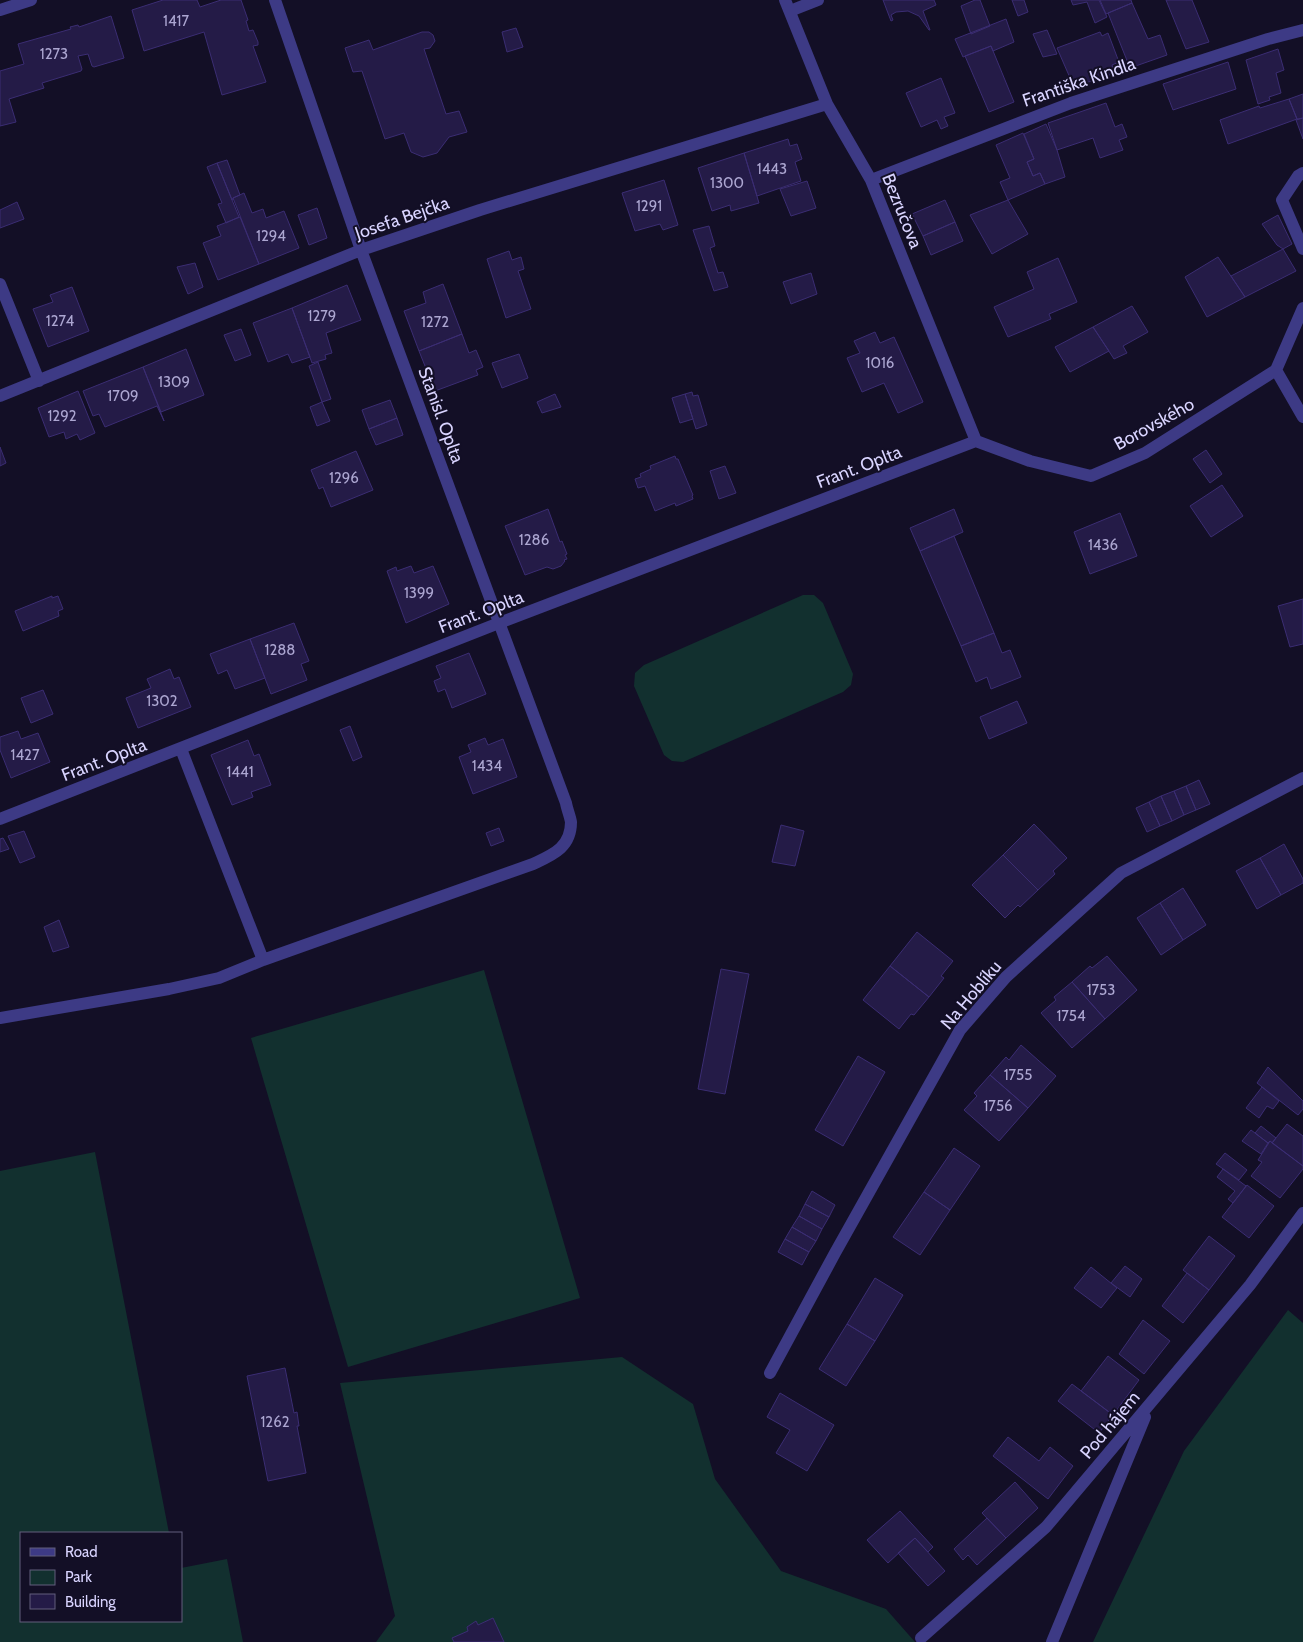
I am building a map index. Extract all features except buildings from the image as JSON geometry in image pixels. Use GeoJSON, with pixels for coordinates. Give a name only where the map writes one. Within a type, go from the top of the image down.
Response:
{"type":"FeatureCollection","features":[{"type":"Feature","properties":{"kind":"street"},"geometry":{"type":"LineString","coordinates":[[0,10],[31,0]]}},
{"type":"Feature","properties":{"kind":"street","name":"Stanisl. Oplta"},"geometry":{"type":"LineString","coordinates":[[263,960],[532,864],[555,854],[567,841],[571,822],[566,803],[360,250],[275,0]]}},
{"type":"Feature","properties":{"kind":"street"},"geometry":{"type":"LineString","coordinates":[[787,5],[818,0]]}},
{"type":"Feature","properties":{"kind":"street","name":"Bezručova"},"geometry":{"type":"LineString","coordinates":[[787,5],[827,104],[871,180],[976,441]]}},
{"type":"Feature","properties":{"kind":"street","name":"Františka Kindla"},"geometry":{"type":"LineString","coordinates":[[871,180],[1071,102],[1268,39],[1303,30]]}},
{"type":"Feature","properties":{"kind":"street","name":"Josefa Bejčka"},"geometry":{"type":"LineString","coordinates":[[0,396],[360,250],[480,210],[827,104]]}},
{"type":"Feature","properties":{"kind":"street"},"geometry":{"type":"LineString","coordinates":[[1303,173],[1298,176],[1282,200],[1303,249]]}},
{"type":"Feature","properties":{"kind":"street"},"geometry":{"type":"LineString","coordinates":[[0,284],[39,381]]}},
{"type":"Feature","properties":{"kind":"street"},"geometry":{"type":"LineString","coordinates":[[1303,308],[1276,370],[1303,417]]}},
{"type":"Feature","properties":{"kind":"street","name":"Borovského"},"geometry":{"type":"LineString","coordinates":[[976,441],[1030,462],[1090,476],[1145,453],[1276,370]]}},
{"type":"Feature","properties":{"kind":"street","name":"Frant. Oplta"},"geometry":{"type":"LineString","coordinates":[[0,819],[499,623],[976,441]]}},
{"type":"Feature","properties":{"kind":"street"},"geometry":{"type":"LineString","coordinates":[[0,1018],[169,989],[219,978],[263,960],[181,749]]}},
{"type":"Feature","properties":{"kind":"street","name":"Na Hoblíku"},"geometry":{"type":"LineString","coordinates":[[770,1373],[960,1030],[1006,977],[1121,873],[1303,778]]}},
{"type":"Feature","properties":{"kind":"street","name":"Pod hájem"},"geometry":{"type":"LineString","coordinates":[[921,1638],[1046,1527],[1250,1285],[1303,1213]]}},
{"type":"Feature","properties":{"kind":"street"},"geometry":{"type":"LineString","coordinates":[[1052,1642],[1149,1406]]}},
{"type":"Feature","properties":{"kind":"green space"},"geometry":{"type":"Polygon","coordinates":[[[803,595],[814,595],[823,603],[853,674],[851,685],[843,692],[683,762],[672,761],[664,755],[634,686],[635,673],[644,665],[803,595]]]}},
{"type":"Feature","properties":{"kind":"green space"},"geometry":{"type":"Polygon","coordinates":[[[484,970],[580,1298],[348,1367],[251,1038],[484,970]]]}},
{"type":"Feature","properties":{"kind":"green space"},"geometry":{"type":"Polygon","coordinates":[[[95,1152],[169,1532],[20,1532],[20,1622],[182,1622],[182,1568],[227,1559],[243,1642],[0,1642],[0,1171],[95,1152]]]}},
{"type":"Feature","properties":{"kind":"green space"},"geometry":{"type":"Polygon","coordinates":[[[1288,1310],[1303,1323],[1303,1642],[1093,1642],[1184,1451],[1288,1310]]]}},
{"type":"Feature","properties":{"kind":"green space"},"geometry":{"type":"Polygon","coordinates":[[[622,1357],[693,1404],[715,1479],[781,1571],[886,1609],[915,1642],[376,1642],[395,1616],[340,1383],[622,1357]]]}}]}
